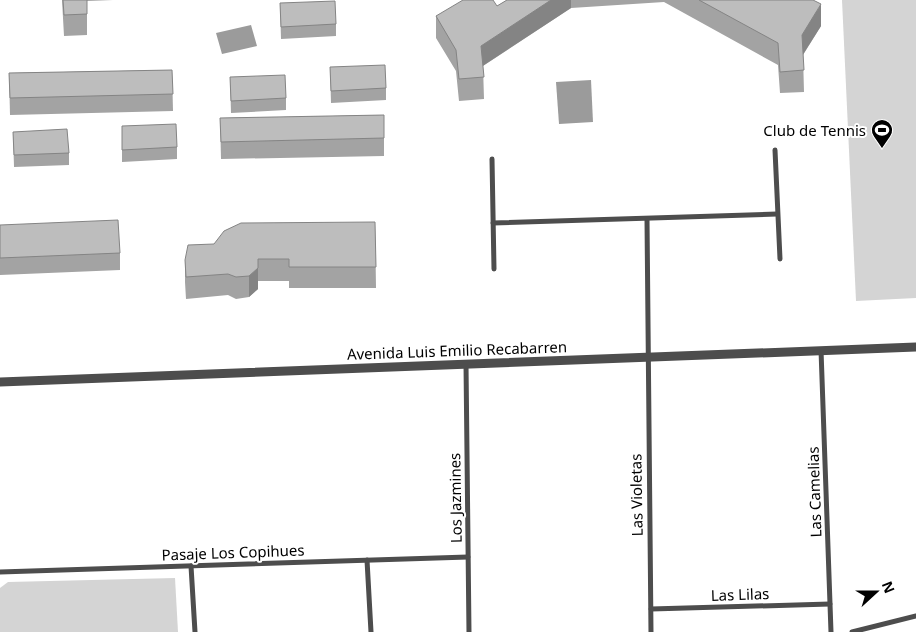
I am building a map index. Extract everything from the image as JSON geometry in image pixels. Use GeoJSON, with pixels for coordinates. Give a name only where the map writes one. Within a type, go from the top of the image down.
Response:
{"type":"FeatureCollection","features":[{"type":"Feature","properties":{"kind":"street"},"geometry":{"type":"LineString","coordinates":[[775,150],[780,259]]}},
{"type":"Feature","properties":{"kind":"street"},"geometry":{"type":"LineString","coordinates":[[492,159],[494,269]]}},
{"type":"Feature","properties":{"kind":"street"},"geometry":{"type":"LineString","coordinates":[[493,223],[777,214]]}},
{"type":"Feature","properties":{"kind":"street","name":"Las Violetas"},"geometry":{"type":"LineString","coordinates":[[647,219],[651,632]]}},
{"type":"Feature","properties":{"kind":"street","name":"Avenida Luis Emilio Recabarren"},"geometry":{"type":"LineString","coordinates":[[0,382],[916,347]]}},
{"type":"Feature","properties":{"kind":"street","name":"Las Camelias"},"geometry":{"type":"LineString","coordinates":[[821,350],[832,632]]}},
{"type":"Feature","properties":{"kind":"street","name":"Los Jazmines"},"geometry":{"type":"LineString","coordinates":[[466,364],[469,632]]}},
{"type":"Feature","properties":{"kind":"street","name":"Pasaje Los Copihues"},"geometry":{"type":"LineString","coordinates":[[0,572],[468,557]]}},
{"type":"Feature","properties":{"kind":"street"},"geometry":{"type":"LineString","coordinates":[[367,560],[371,632]]}},
{"type":"Feature","properties":{"kind":"street"},"geometry":{"type":"LineString","coordinates":[[191,566],[194,632]]}},
{"type":"Feature","properties":{"kind":"street","name":"Las Lilas"},"geometry":{"type":"LineString","coordinates":[[651,609],[830,604]]}},
{"type":"Feature","properties":{"kind":"street"},"geometry":{"type":"LineString","coordinates":[[852,632],[916,616]]}},
{"type":"Feature","properties":{"kind":"shaded area","name":"Club de Tennis"},"geometry":{"type":"Polygon","coordinates":[[[842,0],[916,0],[916,298],[856,301],[842,0]]]}},
{"type":"Feature","properties":{"kind":"shaded area"},"geometry":{"type":"Polygon","coordinates":[[[251,25],[257,46],[222,54],[216,33],[251,25]]]}},
{"type":"Feature","properties":{"kind":"shaded area"},"geometry":{"type":"Polygon","coordinates":[[[591,80],[593,122],[559,124],[556,82],[591,80]]]}},
{"type":"Feature","properties":{"kind":"shaded area"},"geometry":{"type":"Polygon","coordinates":[[[175,578],[178,632],[0,632],[0,588],[8,582],[175,578]]]}},
{"type":"Feature","properties":{"kind":"building"},"geometry":{"type":"Polygon","coordinates":[[[63,0],[87,0],[87,14],[64,15],[63,0]]]}},
{"type":"Feature","properties":{"kind":"building"},"geometry":{"type":"Polygon","coordinates":[[[463,0],[493,0],[497,6],[507,0],[551,0],[481,46],[484,77],[459,79],[456,50],[436,16],[463,0]]]}},
{"type":"Feature","properties":{"kind":"building"},"geometry":{"type":"Polygon","coordinates":[[[699,0],[813,0],[821,4],[802,35],[804,70],[780,72],[778,43],[699,0]]]}},
{"type":"Feature","properties":{"kind":"building"},"geometry":{"type":"Polygon","coordinates":[[[335,1],[336,24],[281,27],[280,3],[335,1]]]}},
{"type":"Feature","properties":{"kind":"building"},"geometry":{"type":"Polygon","coordinates":[[[385,65],[386,88],[331,91],[330,67],[385,65]]]}},
{"type":"Feature","properties":{"kind":"building"},"geometry":{"type":"Polygon","coordinates":[[[172,70],[173,94],[10,98],[9,73],[172,70]]]}},
{"type":"Feature","properties":{"kind":"building"},"geometry":{"type":"Polygon","coordinates":[[[285,75],[286,98],[231,101],[230,77],[285,75]]]}},
{"type":"Feature","properties":{"kind":"building"},"geometry":{"type":"Polygon","coordinates":[[[384,115],[384,138],[221,142],[220,118],[384,115]]]}},
{"type":"Feature","properties":{"kind":"building"},"geometry":{"type":"Polygon","coordinates":[[[176,124],[177,147],[122,150],[122,126],[176,124]]]}},
{"type":"Feature","properties":{"kind":"building"},"geometry":{"type":"Polygon","coordinates":[[[67,129],[69,153],[14,155],[13,132],[67,129]]]}},
{"type":"Feature","properties":{"kind":"building"},"geometry":{"type":"Polygon","coordinates":[[[118,220],[120,253],[0,258],[0,225],[118,220]]]}},
{"type":"Feature","properties":{"kind":"building"},"geometry":{"type":"Polygon","coordinates":[[[375,222],[376,267],[289,267],[289,259],[258,259],[258,268],[249,276],[236,277],[228,274],[186,277],[185,260],[188,245],[214,244],[224,231],[241,223],[375,222]]]}},
{"type":"Feature","properties":{"kind":"place","name":"Club de Tennis"},"geometry":{"type":"Point","coordinates":[882,149]}}]}
